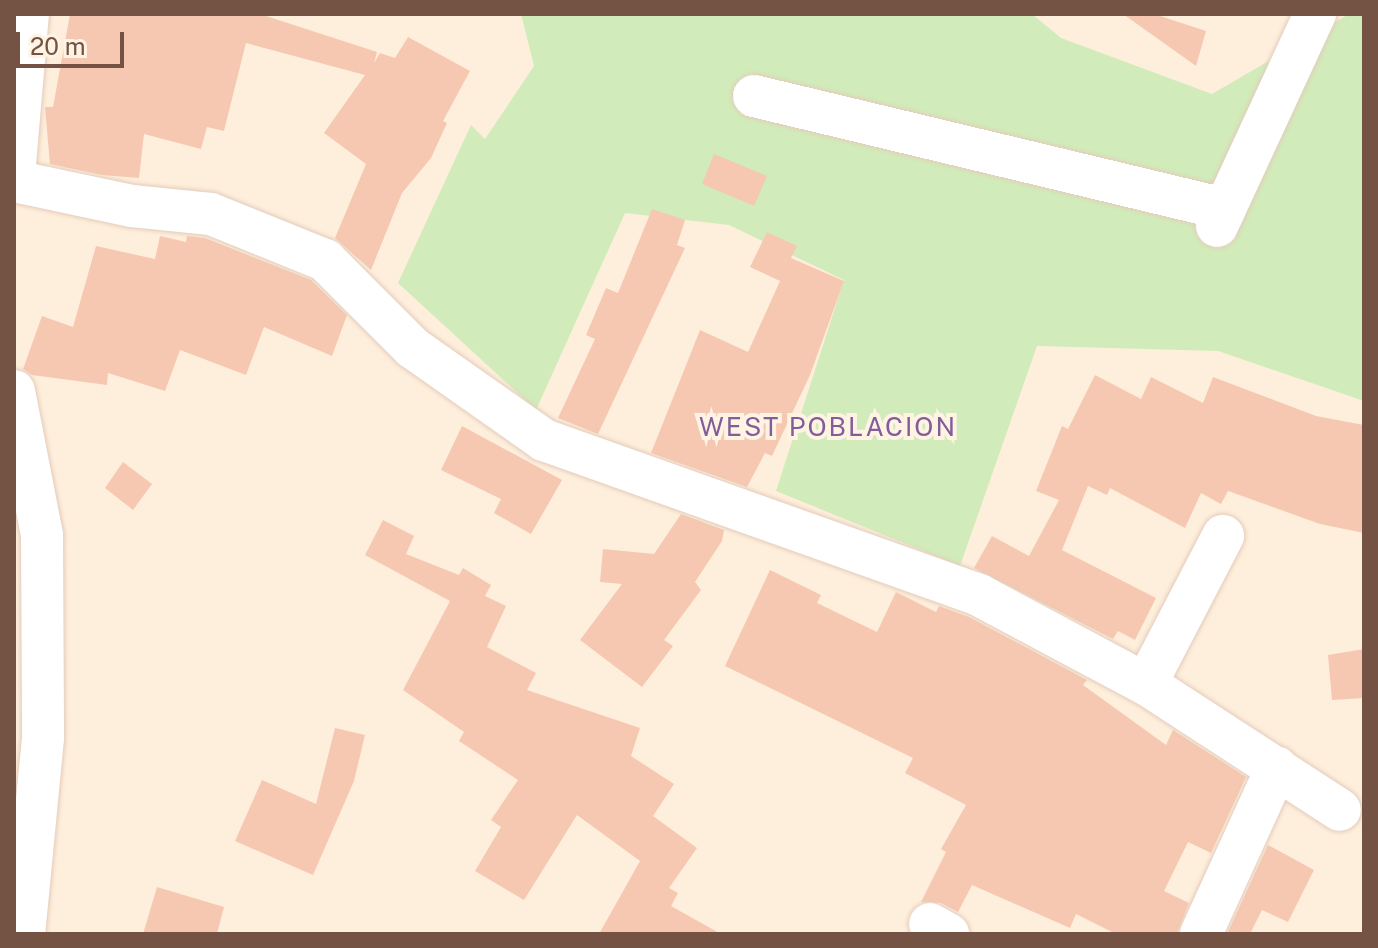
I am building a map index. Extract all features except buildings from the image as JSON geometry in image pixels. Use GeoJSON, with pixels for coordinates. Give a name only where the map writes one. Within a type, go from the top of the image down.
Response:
{"type":"FeatureCollection","features":[{"type":"Feature","properties":{"kind":"street"},"geometry":{"type":"LineString","coordinates":[[28,14],[14,178],[132,206],[211,214],[325,260],[413,348],[544,440],[979,595],[1146,684],[1340,810]]}},
{"type":"Feature","properties":{"kind":"street"},"geometry":{"type":"LineString","coordinates":[[754,96],[1221,218],[1315,14]]}},
{"type":"Feature","properties":{"kind":"street"},"geometry":{"type":"LineString","coordinates":[[14,391],[42,535],[43,738],[24,934]]}},
{"type":"Feature","properties":{"kind":"street"},"geometry":{"type":"LineString","coordinates":[[1146,684],[1223,536]]}},
{"type":"Feature","properties":{"kind":"street"},"geometry":{"type":"LineString","coordinates":[[1201,934],[1277,767]]}},
{"type":"Feature","properties":{"kind":"green space"},"geometry":{"type":"Polygon","coordinates":[[[521,14],[1032,14],[1061,38],[1212,94],[1349,14],[1364,14],[1364,401],[1218,351],[1037,346],[960,566],[776,491],[844,280],[729,225],[625,213],[536,410],[398,283],[471,125],[485,139],[534,66],[521,14]]]}},
{"type":"Feature","properties":{"kind":"district","name":"WEST POBLACION"},"geometry":{"type":"Point","coordinates":[828,427]}}]}
